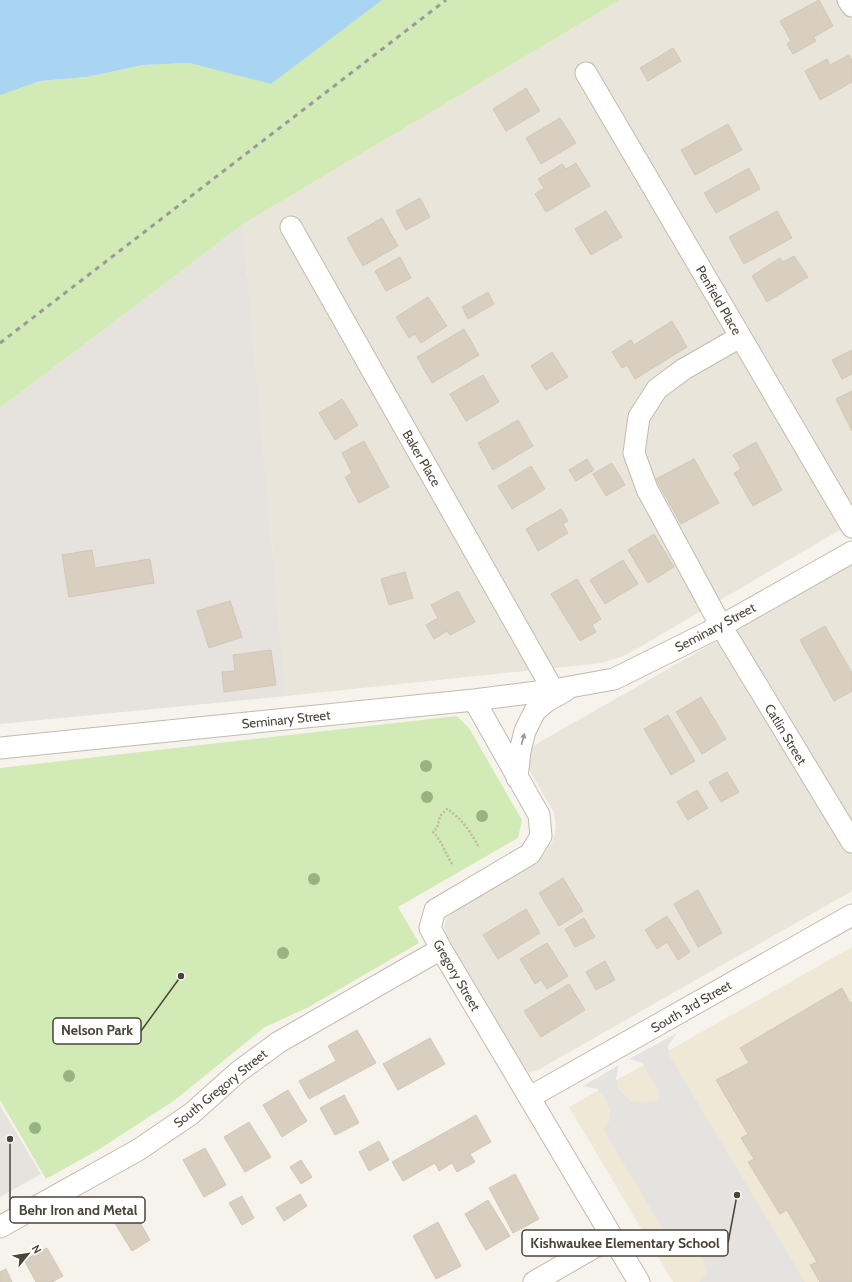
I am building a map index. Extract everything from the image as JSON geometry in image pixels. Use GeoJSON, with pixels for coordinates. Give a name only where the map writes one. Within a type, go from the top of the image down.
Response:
{"type":"FeatureCollection","features":[{"type":"Feature","properties":{"kind":"street"},"geometry":{"type":"LineString","coordinates":[[848,0],[852,6]]}},
{"type":"Feature","properties":{"kind":"street","name":"Penfield Place"},"geometry":{"type":"LineString","coordinates":[[586,73],[852,527]]}},
{"type":"Feature","properties":{"kind":"street","name":"Baker Place"},"geometry":{"type":"LineString","coordinates":[[291,227],[563,688]]}},
{"type":"Feature","properties":{"kind":"street","name":"Catlin Street"},"geometry":{"type":"LineString","coordinates":[[740,337],[684,369],[657,389],[639,417],[634,453],[647,489],[721,626],[852,842]]}},
{"type":"Feature","properties":{"kind":"street","name":"Seminary Street"},"geometry":{"type":"LineString","coordinates":[[0,748],[474,700],[563,688],[614,679],[721,626],[852,552]]}},
{"type":"Feature","properties":{"kind":"street","name":"Seminary Street"},"geometry":{"type":"LineString","coordinates":[[517,778],[520,751],[525,731],[535,711],[563,688]]}},
{"type":"Feature","properties":{"kind":"street","name":"Gregory Street"},"geometry":{"type":"LineString","coordinates":[[474,700],[539,815],[541,836],[530,854],[435,910],[430,928],[441,949],[639,1282]]}},
{"type":"Feature","properties":{"kind":"street","name":"South 3rd Street"},"geometry":{"type":"LineString","coordinates":[[530,1097],[852,915]]}},
{"type":"Feature","properties":{"kind":"street","name":"South Gregory Street"},"geometry":{"type":"LineString","coordinates":[[0,1227],[138,1150],[191,1114],[238,1072],[279,1042],[441,949]]}},
{"type":"Feature","properties":{"kind":"street"},"geometry":{"type":"LineString","coordinates":[[534,1282],[612,1237]]}},
{"type":"Feature","properties":{"kind":"path"},"geometry":{"type":"LineString","coordinates":[[452,864],[445,853],[440,839],[433,832],[437,828],[440,816],[447,809],[460,819],[470,832],[479,848]]}},
{"type":"Feature","properties":{"kind":"shaded area"},"geometry":{"type":"Polygon","coordinates":[[[620,0],[852,0],[852,523],[626,655],[602,663],[286,696],[243,224],[620,0]]]}},
{"type":"Feature","properties":{"kind":"shaded area"},"geometry":{"type":"Polygon","coordinates":[[[243,224],[286,696],[0,724],[0,408],[243,224]]]}},
{"type":"Feature","properties":{"kind":"shaded area"},"geometry":{"type":"Polygon","coordinates":[[[852,564],[852,891],[538,1070],[529,1072],[523,1068],[446,934],[444,926],[447,918],[454,911],[541,858],[552,843],[556,828],[554,813],[530,771],[525,759],[529,751],[538,743],[852,564]]]}},
{"type":"Feature","properties":{"kind":"shaded area"},"geometry":{"type":"Polygon","coordinates":[[[852,947],[852,1282],[673,1282],[569,1107],[852,947]]]}},
{"type":"Feature","properties":{"kind":"shaded area"},"geometry":{"type":"Polygon","coordinates":[[[677,1033],[668,1046],[669,1055],[805,1282],[699,1282],[706,1273],[703,1261],[694,1246],[678,1255],[603,1129],[609,1122],[610,1111],[606,1100],[598,1089],[583,1086],[619,1065],[616,1078],[618,1089],[630,1101],[658,1101],[659,1092],[643,1063],[629,1059],[677,1033]]]}},
{"type":"Feature","properties":{"kind":"shaded area"},"geometry":{"type":"Polygon","coordinates":[[[0,1105],[41,1174],[0,1197],[0,1105]]]}},
{"type":"Feature","properties":{"kind":"green space"},"geometry":{"type":"Polygon","coordinates":[[[380,0],[620,0],[243,224],[0,408],[0,94],[40,81],[87,77],[143,65],[189,63],[271,84],[380,0]]]}},
{"type":"Feature","properties":{"kind":"green space"},"geometry":{"type":"Polygon","coordinates":[[[457,716],[469,728],[522,820],[518,838],[398,907],[419,943],[307,1008],[265,1027],[175,1100],[98,1150],[46,1179],[0,1100],[0,768],[457,716]]]}},
{"type":"Feature","properties":{"kind":"water"},"geometry":{"type":"Polygon","coordinates":[[[0,0],[382,0],[271,84],[189,63],[143,65],[87,77],[40,81],[0,95],[0,0]]]}},
{"type":"Feature","properties":{"kind":"building"},"geometry":{"type":"Polygon","coordinates":[[[819,0],[833,26],[814,37],[816,41],[793,54],[787,44],[791,41],[780,21],[819,0]]]}},
{"type":"Feature","properties":{"kind":"building"},"geometry":{"type":"Polygon","coordinates":[[[673,48],[681,61],[648,81],[640,68],[673,48]]]}},
{"type":"Feature","properties":{"kind":"building"},"geometry":{"type":"Polygon","coordinates":[[[849,55],[852,60],[852,82],[820,100],[805,71],[827,59],[830,65],[849,55]]]}},
{"type":"Feature","properties":{"kind":"building"},"geometry":{"type":"Polygon","coordinates":[[[526,88],[540,111],[506,131],[493,109],[526,88]]]}},
{"type":"Feature","properties":{"kind":"building"},"geometry":{"type":"Polygon","coordinates":[[[560,118],[576,143],[541,164],[526,138],[560,118]]]}},
{"type":"Feature","properties":{"kind":"building"},"geometry":{"type":"Polygon","coordinates":[[[728,124],[742,150],[695,175],[681,150],[728,124]]]}},
{"type":"Feature","properties":{"kind":"building"},"geometry":{"type":"Polygon","coordinates":[[[576,163],[590,186],[546,212],[535,194],[544,188],[538,179],[562,164],[566,169],[576,163]]]}},
{"type":"Feature","properties":{"kind":"building"},"geometry":{"type":"Polygon","coordinates":[[[749,168],[760,189],[716,213],[704,193],[749,168]]]}},
{"type":"Feature","properties":{"kind":"building"},"geometry":{"type":"Polygon","coordinates":[[[420,198],[430,217],[406,230],[396,211],[420,198]]]}},
{"type":"Feature","properties":{"kind":"building"},"geometry":{"type":"Polygon","coordinates":[[[606,211],[622,237],[591,255],[575,229],[606,211]]]}},
{"type":"Feature","properties":{"kind":"building"},"geometry":{"type":"Polygon","coordinates":[[[777,211],[792,238],[744,264],[729,237],[777,211]]]}},
{"type":"Feature","properties":{"kind":"building"},"geometry":{"type":"Polygon","coordinates":[[[382,218],[398,246],[363,266],[347,238],[382,218]]]}},
{"type":"Feature","properties":{"kind":"building"},"geometry":{"type":"Polygon","coordinates":[[[794,256],[808,277],[767,302],[752,276],[780,258],[783,262],[794,256]]]}},
{"type":"Feature","properties":{"kind":"building"},"geometry":{"type":"Polygon","coordinates":[[[400,257],[411,278],[386,291],[375,271],[400,257]]]}},
{"type":"Feature","properties":{"kind":"building"},"geometry":{"type":"Polygon","coordinates":[[[488,292],[494,304],[468,319],[462,307],[488,292]]]}},
{"type":"Feature","properties":{"kind":"building"},"geometry":{"type":"Polygon","coordinates":[[[428,297],[447,326],[421,343],[415,334],[409,338],[396,317],[428,297]]]}},
{"type":"Feature","properties":{"kind":"building"},"geometry":{"type":"Polygon","coordinates":[[[672,321],[687,347],[635,379],[627,365],[622,368],[612,352],[631,340],[634,345],[672,321]]]}},
{"type":"Feature","properties":{"kind":"building"},"geometry":{"type":"Polygon","coordinates":[[[464,329],[479,355],[432,383],[417,357],[464,329]]]}},
{"type":"Feature","properties":{"kind":"building"},"geometry":{"type":"Polygon","coordinates":[[[852,350],[852,374],[842,379],[832,360],[852,350]]]}},
{"type":"Feature","properties":{"kind":"building"},"geometry":{"type":"Polygon","coordinates":[[[552,352],[568,377],[546,390],[531,366],[552,352]]]}},
{"type":"Feature","properties":{"kind":"building"},"geometry":{"type":"Polygon","coordinates":[[[483,375],[499,402],[466,421],[450,394],[483,375]]]}},
{"type":"Feature","properties":{"kind":"building"},"geometry":{"type":"Polygon","coordinates":[[[852,391],[852,431],[836,399],[852,391]]]}},
{"type":"Feature","properties":{"kind":"building"},"geometry":{"type":"Polygon","coordinates":[[[342,399],[358,425],[335,440],[319,413],[342,399]]]}},
{"type":"Feature","properties":{"kind":"building"},"geometry":{"type":"Polygon","coordinates":[[[518,420],[533,446],[493,470],[478,443],[518,420]]]}},
{"type":"Feature","properties":{"kind":"building"},"geometry":{"type":"Polygon","coordinates":[[[364,441],[389,487],[359,503],[345,477],[352,473],[342,453],[364,441]]]}},
{"type":"Feature","properties":{"kind":"building"},"geometry":{"type":"Polygon","coordinates":[[[756,442],[782,490],[753,506],[734,473],[741,469],[733,455],[756,442]]]}},
{"type":"Feature","properties":{"kind":"building"},"geometry":{"type":"Polygon","coordinates":[[[587,459],[594,470],[576,481],[569,470],[587,459]]]}},
{"type":"Feature","properties":{"kind":"building"},"geometry":{"type":"Polygon","coordinates":[[[694,459],[719,503],[681,524],[656,479],[694,459]]]}},
{"type":"Feature","properties":{"kind":"building"},"geometry":{"type":"Polygon","coordinates":[[[612,463],[625,485],[606,496],[593,474],[612,463]]]}},
{"type":"Feature","properties":{"kind":"building"},"geometry":{"type":"Polygon","coordinates":[[[531,466],[545,489],[512,509],[498,486],[531,466]]]}},
{"type":"Feature","properties":{"kind":"building"},"geometry":{"type":"Polygon","coordinates":[[[561,509],[568,521],[563,524],[568,533],[538,551],[526,529],[561,509]]]}},
{"type":"Feature","properties":{"kind":"building"},"geometry":{"type":"Polygon","coordinates":[[[654,534],[674,567],[648,583],[628,550],[654,534]]]}},
{"type":"Feature","properties":{"kind":"building"},"geometry":{"type":"Polygon","coordinates":[[[92,550],[95,568],[150,559],[154,583],[69,597],[62,555],[92,550]]]}},
{"type":"Feature","properties":{"kind":"building"},"geometry":{"type":"Polygon","coordinates":[[[623,560],[638,584],[605,604],[590,580],[623,560]]]}},
{"type":"Feature","properties":{"kind":"building"},"geometry":{"type":"Polygon","coordinates":[[[405,572],[413,598],[389,605],[381,579],[405,572]]]}},
{"type":"Feature","properties":{"kind":"building"},"geometry":{"type":"Polygon","coordinates":[[[577,579],[601,619],[592,625],[596,632],[580,641],[551,594],[577,579]]]}},
{"type":"Feature","properties":{"kind":"building"},"geometry":{"type":"Polygon","coordinates":[[[458,591],[475,622],[450,635],[447,631],[434,639],[426,625],[438,618],[431,605],[458,591]]]}},
{"type":"Feature","properties":{"kind":"building"},"geometry":{"type":"Polygon","coordinates":[[[230,601],[242,637],[209,648],[197,611],[230,601]]]}},
{"type":"Feature","properties":{"kind":"building"},"geometry":{"type":"Polygon","coordinates":[[[825,626],[852,673],[852,691],[834,701],[800,640],[825,626]]]}},
{"type":"Feature","properties":{"kind":"building"},"geometry":{"type":"Polygon","coordinates":[[[271,650],[276,685],[224,692],[222,672],[235,671],[233,655],[271,650]]]}},
{"type":"Feature","properties":{"kind":"building"},"geometry":{"type":"Polygon","coordinates":[[[701,697],[726,739],[702,754],[676,712],[701,697]]]}},
{"type":"Feature","properties":{"kind":"building"},"geometry":{"type":"Polygon","coordinates":[[[668,715],[695,761],[671,775],[644,729],[668,715]]]}},
{"type":"Feature","properties":{"kind":"building"},"geometry":{"type":"Polygon","coordinates":[[[727,772],[739,792],[721,802],[709,782],[727,772]]]}},
{"type":"Feature","properties":{"kind":"building"},"geometry":{"type":"Polygon","coordinates":[[[697,790],[708,808],[688,820],[677,802],[697,790]]]}},
{"type":"Feature","properties":{"kind":"building"},"geometry":{"type":"Polygon","coordinates":[[[563,878],[583,911],[559,926],[539,893],[563,878]]]}},
{"type":"Feature","properties":{"kind":"building"},"geometry":{"type":"Polygon","coordinates":[[[698,890],[722,933],[698,947],[674,904],[698,890]]]}},
{"type":"Feature","properties":{"kind":"building"},"geometry":{"type":"Polygon","coordinates":[[[526,909],[540,933],[498,959],[483,935],[526,909]]]}},
{"type":"Feature","properties":{"kind":"building"},"geometry":{"type":"Polygon","coordinates":[[[667,916],[690,952],[678,960],[667,942],[657,949],[645,930],[667,916]]]}},
{"type":"Feature","properties":{"kind":"building"},"geometry":{"type":"Polygon","coordinates":[[[584,918],[595,937],[575,947],[565,929],[584,918]]]}},
{"type":"Feature","properties":{"kind":"building"},"geometry":{"type":"Polygon","coordinates":[[[547,943],[568,976],[547,989],[541,980],[535,984],[520,959],[547,943]]]}},
{"type":"Feature","properties":{"kind":"building"},"geometry":{"type":"Polygon","coordinates":[[[605,961],[615,980],[596,990],[586,972],[605,961]]]}},
{"type":"Feature","properties":{"kind":"building"},"geometry":{"type":"Polygon","coordinates":[[[569,984],[585,1010],[541,1037],[524,1011],[569,984]]]}},
{"type":"Feature","properties":{"kind":"building"},"geometry":{"type":"Polygon","coordinates":[[[842,988],[850,1003],[852,1002],[852,1282],[820,1282],[810,1265],[817,1262],[787,1210],[780,1214],[748,1162],[754,1159],[741,1138],[748,1134],[716,1080],[749,1063],[740,1048],[842,988]]]}},
{"type":"Feature","properties":{"kind":"building"},"geometry":{"type":"Polygon","coordinates":[[[357,1030],[376,1063],[309,1099],[299,1081],[336,1061],[328,1046],[357,1030]]]}},
{"type":"Feature","properties":{"kind":"building"},"geometry":{"type":"Polygon","coordinates":[[[430,1038],[445,1064],[398,1090],[383,1064],[430,1038]]]}},
{"type":"Feature","properties":{"kind":"building"},"geometry":{"type":"Polygon","coordinates":[[[288,1090],[307,1121],[282,1137],[263,1105],[288,1090]]]}},
{"type":"Feature","properties":{"kind":"building"},"geometry":{"type":"Polygon","coordinates":[[[344,1095],[359,1123],[335,1135],[320,1108],[344,1095]]]}},
{"type":"Feature","properties":{"kind":"building"},"geometry":{"type":"Polygon","coordinates":[[[476,1115],[491,1142],[470,1154],[475,1162],[457,1172],[452,1163],[439,1171],[435,1163],[403,1181],[392,1162],[476,1115]]]}},
{"type":"Feature","properties":{"kind":"building"},"geometry":{"type":"Polygon","coordinates":[[[249,1122],[271,1157],[245,1172],[224,1137],[249,1122]]]}},
{"type":"Feature","properties":{"kind":"building"},"geometry":{"type":"Polygon","coordinates":[[[379,1141],[389,1160],[369,1171],[359,1152],[379,1141]]]}},
{"type":"Feature","properties":{"kind":"building"},"geometry":{"type":"Polygon","coordinates":[[[205,1148],[226,1185],[204,1197],[183,1160],[205,1148]]]}},
{"type":"Feature","properties":{"kind":"building"},"geometry":{"type":"Polygon","coordinates":[[[301,1160],[312,1177],[301,1184],[290,1167],[301,1160]]]}},
{"type":"Feature","properties":{"kind":"building"},"geometry":{"type":"Polygon","coordinates":[[[515,1174],[539,1219],[513,1233],[489,1188],[515,1174]]]}},
{"type":"Feature","properties":{"kind":"building"},"geometry":{"type":"Polygon","coordinates":[[[300,1194],[307,1206],[284,1221],[276,1208],[300,1194]]]}},
{"type":"Feature","properties":{"kind":"building"},"geometry":{"type":"Polygon","coordinates":[[[242,1196],[254,1218],[242,1225],[229,1203],[242,1196]]]}},
{"type":"Feature","properties":{"kind":"building"},"geometry":{"type":"Polygon","coordinates":[[[127,1200],[150,1240],[132,1251],[108,1212],[127,1200]]]}},
{"type":"Feature","properties":{"kind":"building"},"geometry":{"type":"Polygon","coordinates":[[[488,1200],[510,1236],[486,1250],[465,1214],[488,1200]]]}},
{"type":"Feature","properties":{"kind":"building"},"geometry":{"type":"Polygon","coordinates":[[[438,1222],[461,1266],[436,1279],[413,1236],[438,1222]]]}},
{"type":"Feature","properties":{"kind":"building"},"geometry":{"type":"Polygon","coordinates":[[[47,1248],[63,1276],[52,1282],[36,1282],[24,1260],[47,1248]]]}},
{"type":"Feature","properties":{"kind":"building"},"geometry":{"type":"Polygon","coordinates":[[[6,1269],[12,1282],[0,1282],[0,1272],[6,1269]]]}},
{"type":"Feature","properties":{"kind":"railway"},"geometry":{"type":"LineString","coordinates":[[0,343],[446,0]]}},
{"type":"Feature","properties":{"kind":"place","name":"Nelson Park"},"geometry":{"type":"Point","coordinates":[181,976]}},
{"type":"Feature","properties":{"kind":"place","name":"Behr Iron and Metal"},"geometry":{"type":"Point","coordinates":[10,1139]}},
{"type":"Feature","properties":{"kind":"place","name":"Kishwaukee Elementary School"},"geometry":{"type":"Point","coordinates":[737,1195]}}]}
